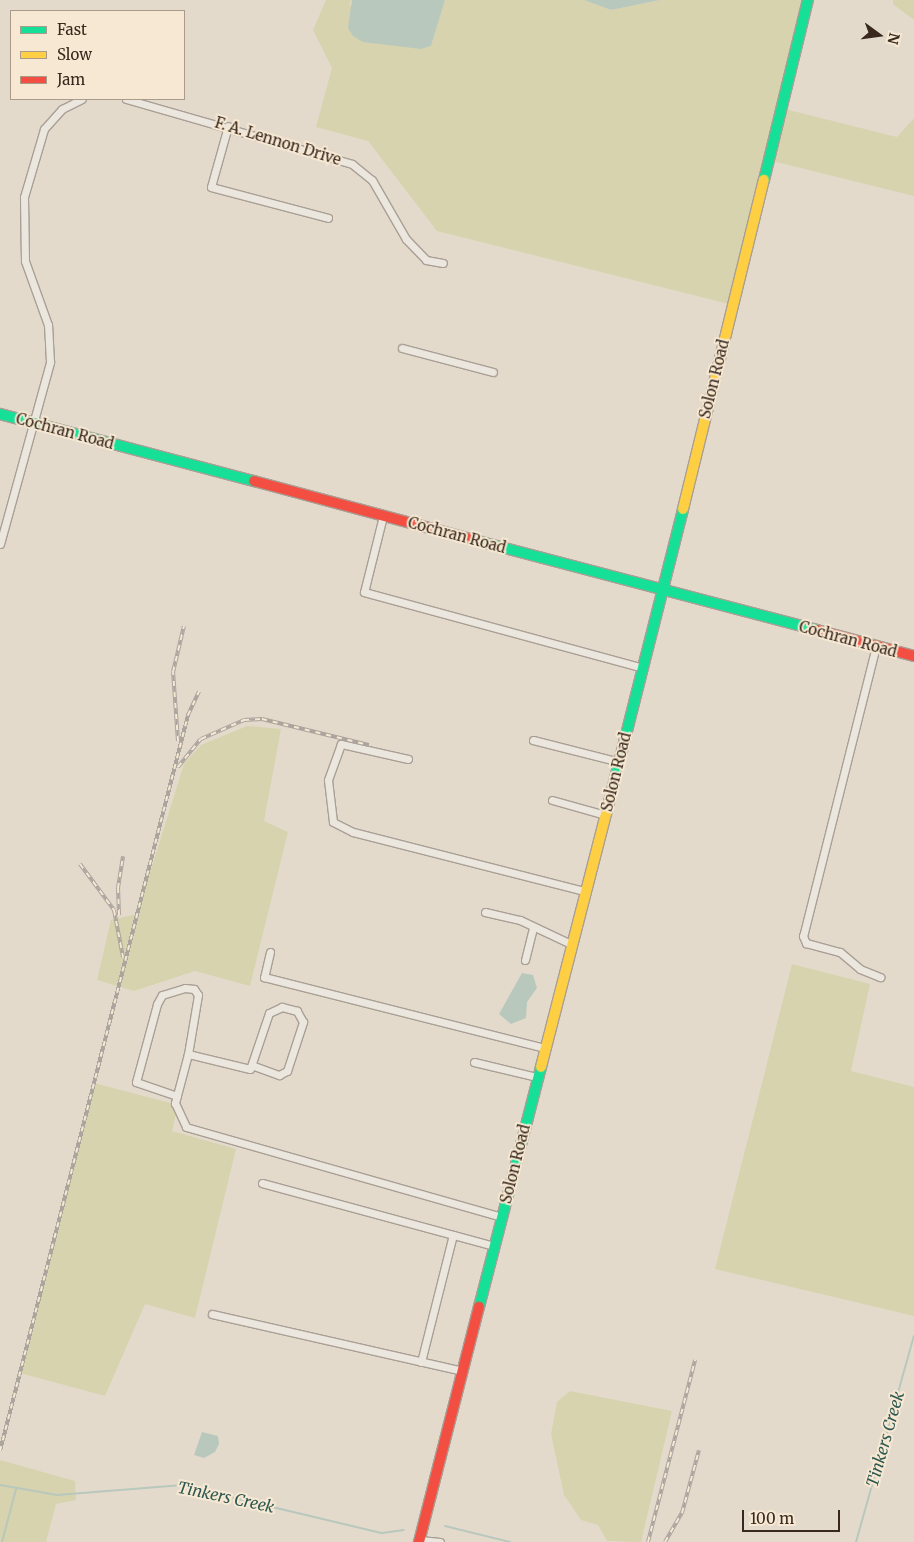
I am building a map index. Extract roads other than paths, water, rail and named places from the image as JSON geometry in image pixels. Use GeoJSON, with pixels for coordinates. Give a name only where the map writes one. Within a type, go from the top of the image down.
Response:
{"type":"FeatureCollection","features":[{"type":"Feature","properties":{"kind":"street","name":"Solon Road"},"geometry":{"type":"LineString","coordinates":[[419,1541],[663,590],[808,0]]}},
{"type":"Feature","properties":{"kind":"street"},"geometry":{"type":"LineString","coordinates":[[0,544],[46,380],[50,340],[25,261],[24,197],[44,129],[62,109],[80,100]]}},
{"type":"Feature","properties":{"kind":"street","name":"F. A. Lennon Drive"},"geometry":{"type":"LineString","coordinates":[[130,100],[228,126],[352,164],[372,180],[406,239],[426,260],[443,263]]}},
{"type":"Feature","properties":{"kind":"street"},"geometry":{"type":"LineString","coordinates":[[228,126],[211,187],[328,218]]}},
{"type":"Feature","properties":{"kind":"street"},"geometry":{"type":"LineString","coordinates":[[402,348],[493,372]]}},
{"type":"Feature","properties":{"kind":"street","name":"Cochran Road"},"geometry":{"type":"LineString","coordinates":[[0,414],[914,656]]}},
{"type":"Feature","properties":{"kind":"street"},"geometry":{"type":"LineString","coordinates":[[383,516],[364,592],[643,668]]}},
{"type":"Feature","properties":{"kind":"street"},"geometry":{"type":"LineString","coordinates":[[876,646],[802,936],[806,943],[840,952],[860,970],[880,976]]}},
{"type":"Feature","properties":{"kind":"street"},"geometry":{"type":"LineString","coordinates":[[533,740],[619,762]]}},
{"type":"Feature","properties":{"kind":"street"},"geometry":{"type":"LineString","coordinates":[[408,759],[341,744],[328,780],[333,822],[353,832],[585,892]]}},
{"type":"Feature","properties":{"kind":"street"},"geometry":{"type":"LineString","coordinates":[[552,800],[605,815]]}},
{"type":"Feature","properties":{"kind":"street"},"geometry":{"type":"LineString","coordinates":[[485,912],[533,927],[571,944]]}},
{"type":"Feature","properties":{"kind":"street"},"geometry":{"type":"LineString","coordinates":[[525,960],[533,927]]}},
{"type":"Feature","properties":{"kind":"street"},"geometry":{"type":"LineString","coordinates":[[270,952],[264,977],[545,1048]]}},
{"type":"Feature","properties":{"kind":"street"},"geometry":{"type":"LineString","coordinates":[[177,1096],[136,1082],[157,1004],[162,995],[185,988],[194,989],[198,995],[188,1054],[177,1096],[175,1103],[186,1127],[501,1217]]}},
{"type":"Feature","properties":{"kind":"street"},"geometry":{"type":"LineString","coordinates":[[188,1054],[254,1066],[279,1075],[287,1071],[302,1022],[298,1011],[282,1007],[269,1013],[254,1066]]}},
{"type":"Feature","properties":{"kind":"street"},"geometry":{"type":"LineString","coordinates":[[474,1062],[537,1077]]}},
{"type":"Feature","properties":{"kind":"street"},"geometry":{"type":"LineString","coordinates":[[262,1183],[494,1246]]}},
{"type":"Feature","properties":{"kind":"street"},"geometry":{"type":"LineString","coordinates":[[421,1362],[453,1234]]}},
{"type":"Feature","properties":{"kind":"street"},"geometry":{"type":"LineString","coordinates":[[212,1314],[462,1371]]}},
{"type":"Feature","properties":{"kind":"street"},"geometry":{"type":"LineString","coordinates":[[419,1541],[440,1542]]}},
{"type":"Feature","properties":{"kind":"waterway","name":"Tinkers Creek"},"geometry":{"type":"LineString","coordinates":[[856,1542],[914,1336]]}},
{"type":"Feature","properties":{"kind":"waterway","name":"Tinkers Creek"},"geometry":{"type":"LineString","coordinates":[[0,1485],[57,1495],[180,1485],[382,1533],[404,1530]]}},
{"type":"Feature","properties":{"kind":"waterway","name":"Tinkers Creek"},"geometry":{"type":"LineString","coordinates":[[2,1542],[16,1489]]}},
{"type":"Feature","properties":{"kind":"waterway","name":"Tinkers Creek"},"geometry":{"type":"LineString","coordinates":[[445,1526],[510,1542]]}},
{"type":"Feature","properties":{"kind":"railway"},"geometry":{"type":"LineString","coordinates":[[178,741],[173,672],[184,626]]}},
{"type":"Feature","properties":{"kind":"railway"},"geometry":{"type":"LineString","coordinates":[[0,1451],[188,715],[199,691]]}},
{"type":"Feature","properties":{"kind":"railway"},"geometry":{"type":"LineString","coordinates":[[178,767],[201,739],[244,720],[262,719],[369,745]]}},
{"type":"Feature","properties":{"kind":"railway"},"geometry":{"type":"LineString","coordinates":[[119,915],[118,888],[123,856]]}},
{"type":"Feature","properties":{"kind":"railway"},"geometry":{"type":"LineString","coordinates":[[80,864],[114,910],[123,957]]}},
{"type":"Feature","properties":{"kind":"railway"},"geometry":{"type":"LineString","coordinates":[[648,1542],[695,1360]]}},
{"type":"Feature","properties":{"kind":"railway"},"geometry":{"type":"LineString","coordinates":[[665,1542],[682,1513],[699,1450]]}}]}
